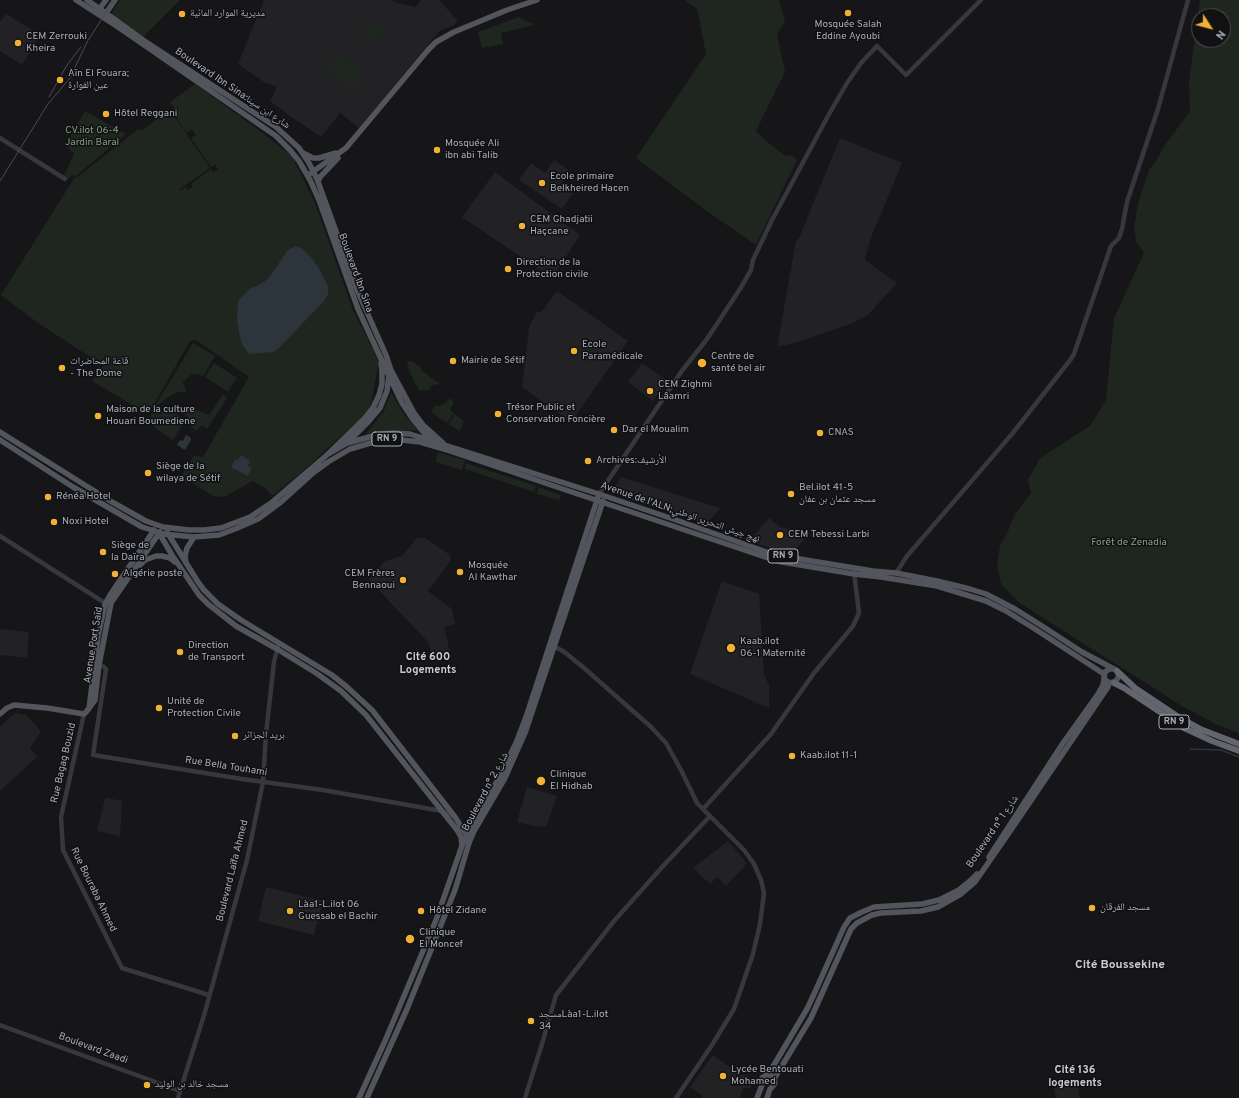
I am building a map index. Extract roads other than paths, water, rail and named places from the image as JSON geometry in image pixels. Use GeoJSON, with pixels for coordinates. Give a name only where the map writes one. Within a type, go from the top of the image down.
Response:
{"type":"FeatureCollection","features":[{"type":"Feature","properties":{"kind":"highway","name":"RN 9"},"geometry":{"type":"LineString","coordinates":[[1116,670],[1136,688],[1180,718],[1200,729],[1239,744]]}},
{"type":"Feature","properties":{"kind":"highway","name":"RN 9"},"geometry":{"type":"LineString","coordinates":[[1111,683],[1124,688],[1184,728],[1239,751]]}},
{"type":"Feature","properties":{"kind":"main road","name":"Boulevard Ibn Sina:شارع ابن سينا"},"geometry":{"type":"LineString","coordinates":[[76,0],[99,11],[276,127],[301,151],[314,171],[358,292],[386,355]]}},
{"type":"Feature","properties":{"kind":"main road","name":"Boulevard Ibn Sina:شارع ابن سينا"},"geometry":{"type":"LineString","coordinates":[[87,0],[99,11]]}},
{"type":"Feature","properties":{"kind":"main road"},"geometry":{"type":"LineString","coordinates":[[99,11],[106,0]]}},
{"type":"Feature","properties":{"kind":"main road"},"geometry":{"type":"LineString","coordinates":[[105,15],[115,0]]}},
{"type":"Feature","properties":{"kind":"main road"},"geometry":{"type":"LineString","coordinates":[[318,182],[320,177],[392,92],[428,50],[440,39],[506,10],[537,0]]}},
{"type":"Feature","properties":{"kind":"main road","name":"Boulevard Ibn Sina:شارع ابن سينا"},"geometry":{"type":"LineString","coordinates":[[105,15],[187,75],[276,136],[299,161],[307,175]]}},
{"type":"Feature","properties":{"kind":"main road"},"geometry":{"type":"LineString","coordinates":[[301,151],[313,158],[319,158],[328,156],[346,148]]}},
{"type":"Feature","properties":{"kind":"main road"},"geometry":{"type":"LineString","coordinates":[[307,175],[346,148]]}},
{"type":"Feature","properties":{"kind":"main road","name":"Boulevard Ibn Sina"},"geometry":{"type":"LineString","coordinates":[[307,175],[318,200],[358,309],[402,403],[425,434],[435,442],[446,447]]}},
{"type":"Feature","properties":{"kind":"main road"},"geometry":{"type":"LineString","coordinates":[[0,432],[118,506],[140,518],[160,526],[189,530],[221,528],[250,517],[271,503],[328,454],[364,419],[373,408],[382,384],[382,371],[379,355]]}},
{"type":"Feature","properties":{"kind":"main road"},"geometry":{"type":"LineString","coordinates":[[386,355],[391,370],[414,412],[423,425],[446,447]]}},
{"type":"Feature","properties":{"kind":"main road","name":"Boulevard Ibn Sina"},"geometry":{"type":"LineString","coordinates":[[333,458],[380,408],[387,391],[389,376],[386,355]]}},
{"type":"Feature","properties":{"kind":"main road","name":"RN 9"},"geometry":{"type":"LineString","coordinates":[[347,443],[377,435],[393,433],[410,434],[435,442]]}},
{"type":"Feature","properties":{"kind":"main road"},"geometry":{"type":"LineString","coordinates":[[0,440],[73,487],[137,524],[168,535],[194,537],[220,535],[258,519],[281,502],[313,473],[333,458]]}},
{"type":"Feature","properties":{"kind":"main road","name":"Avenue de l'ALN;نهج جيش التحرير الوطني"},"geometry":{"type":"LineString","coordinates":[[333,458],[350,449],[381,440],[405,440],[446,447],[602,495],[775,555],[854,571]]}},
{"type":"Feature","properties":{"kind":"main road"},"geometry":{"type":"LineString","coordinates":[[328,454],[347,443]]}},
{"type":"Feature","properties":{"kind":"main road","name":"Avenue de l'ALN;نهج جيش التحرير الوطني"},"geometry":{"type":"LineString","coordinates":[[446,447],[599,502],[782,562],[854,571],[896,573],[936,581],[986,594],[1039,624],[1082,652],[1116,670]]}},
{"type":"Feature","properties":{"kind":"main road","name":"Boulevard n° شارع 2"},"geometry":{"type":"LineString","coordinates":[[367,1098],[431,950],[455,890],[474,831],[501,785],[525,733],[602,495]]}},
{"type":"Feature","properties":{"kind":"main road"},"geometry":{"type":"LineString","coordinates":[[160,526],[168,535],[186,565],[204,590],[218,604],[235,617],[332,675],[347,686],[372,710],[460,823],[467,835],[469,843]]}},
{"type":"Feature","properties":{"kind":"main road","name":"Avenue Port Saïd"},"geometry":{"type":"LineString","coordinates":[[107,605],[133,570],[160,526]]}},
{"type":"Feature","properties":{"kind":"main road"},"geometry":{"type":"LineString","coordinates":[[156,532],[199,596],[208,604],[236,626],[316,673],[341,691],[366,714],[459,834],[461,837],[462,847]]}},
{"type":"Feature","properties":{"kind":"main road","name":"Avenue Port Saïd"},"geometry":{"type":"LineString","coordinates":[[87,712],[97,666],[98,636],[110,594],[156,532]]}},
{"type":"Feature","properties":{"kind":"main road"},"geometry":{"type":"LineString","coordinates":[[186,565],[186,552],[194,537]]}},
{"type":"Feature","properties":{"kind":"main road"},"geometry":{"type":"LineString","coordinates":[[133,570],[145,560],[156,556],[170,558],[178,565]]}},
{"type":"Feature","properties":{"kind":"main road"},"geometry":{"type":"LineString","coordinates":[[854,571],[937,586],[986,601],[1036,629],[1104,676],[1106,681],[1111,683],[1118,678],[1116,670],[1107,670],[1104,676]]}},
{"type":"Feature","properties":{"kind":"main road","name":"Boulevard n° شارع 2"},"geometry":{"type":"LineString","coordinates":[[359,1098],[385,1041],[430,934],[467,835],[499,778],[513,749],[552,646]]}},
{"type":"Feature","properties":{"kind":"main road","name":"Boulevard n° شارع 1"},"geometry":{"type":"LineString","coordinates":[[768,1075],[793,1034],[814,994],[848,920],[856,914],[874,907],[922,904],[939,900],[954,893],[970,881],[982,866],[1063,743],[1098,694],[1103,685],[1104,676]]}},
{"type":"Feature","properties":{"kind":"main road","name":"Boulevard n° شارع 1"},"geometry":{"type":"LineString","coordinates":[[774,1079],[810,1018],[851,929],[857,923],[872,915],[881,913],[921,911],[938,907],[961,894],[975,882],[1111,683]]}},
{"type":"Feature","properties":{"kind":"main road"},"geometry":{"type":"LineString","coordinates":[[0,714],[7,708],[14,705],[87,712]]}},
{"type":"Feature","properties":{"kind":"main road"},"geometry":{"type":"LineString","coordinates":[[460,823],[465,824],[475,820]]}},
{"type":"Feature","properties":{"kind":"main road"},"geometry":{"type":"LineString","coordinates":[[459,834],[464,836],[474,831]]}},
{"type":"Feature","properties":{"kind":"main road"},"geometry":{"type":"LineString","coordinates":[[757,1098],[762,1086],[762,1078],[765,1075],[768,1075],[772,1076],[775,1083],[770,1089],[767,1098]]}},
{"type":"Feature","properties":{"kind":"main road"},"geometry":{"type":"LineString","coordinates":[[762,1086],[770,1089]]}},
{"type":"Feature","properties":{"kind":"street","name":"Boulevard n° شارع 2"},"geometry":{"type":"LineString","coordinates":[[602,495],[603,488],[681,372],[707,339],[740,289],[751,270],[753,260],[772,220],[828,116],[847,83],[861,63],[877,46],[906,75],[981,0]]}},
{"type":"Feature","properties":{"kind":"street"},"geometry":{"type":"LineString","coordinates":[[896,573],[907,556],[1012,434],[1074,354],[1111,246],[1119,238],[1122,230],[1127,202],[1158,109],[1188,0]]}},
{"type":"Feature","properties":{"kind":"street"},"geometry":{"type":"LineString","coordinates":[[0,138],[66,179]]}},
{"type":"Feature","properties":{"kind":"street"},"geometry":{"type":"LineString","coordinates":[[0,536],[107,605]]}},
{"type":"Feature","properties":{"kind":"street"},"geometry":{"type":"LineString","coordinates":[[703,809],[770,734],[814,673],[853,626],[859,613],[854,571]]}},
{"type":"Feature","properties":{"kind":"street","name":"Boulevard Laïfa Ahmed"},"geometry":{"type":"LineString","coordinates":[[178,1098],[247,860],[263,782],[266,734],[274,662],[279,643]]}},
{"type":"Feature","properties":{"kind":"street"},"geometry":{"type":"LineString","coordinates":[[552,646],[563,651],[583,667],[666,743],[682,770],[697,803],[744,850],[754,864],[761,880],[764,893],[760,924],[753,954],[734,1009],[712,1045],[676,1098]]}},
{"type":"Feature","properties":{"kind":"street","name":"Rue Bella Touhami"},"geometry":{"type":"LineString","coordinates":[[97,666],[103,666],[106,670],[93,755],[322,790],[442,811],[455,817]]}},
{"type":"Feature","properties":{"kind":"street","name":"Rue Bagag Bouzid"},"geometry":{"type":"LineString","coordinates":[[61,817],[87,712]]}},
{"type":"Feature","properties":{"kind":"street"},"geometry":{"type":"LineString","coordinates":[[525,1098],[556,996],[614,921],[669,859],[710,816]]}},
{"type":"Feature","properties":{"kind":"street","name":"Rue Bouraba Ahmed"},"geometry":{"type":"LineString","coordinates":[[61,817],[63,850],[122,968],[209,995]]}},
{"type":"Feature","properties":{"kind":"street","name":"Boulevard Zaadi"},"geometry":{"type":"LineString","coordinates":[[0,1025],[180,1091]]}},
{"type":"Feature","properties":{"kind":"waterway"},"geometry":{"type":"LineString","coordinates":[[1190,749],[1221,750],[1239,757]]}},
{"type":"Feature","properties":{"kind":"tram line"},"geometry":{"type":"LineString","coordinates":[[0,181],[48,104],[70,78],[87,42],[114,0]]}},
{"type":"Feature","properties":{"kind":"tram line"},"geometry":{"type":"LineString","coordinates":[[49,97],[67,65],[81,47]]}},
{"type":"Feature","properties":{"kind":"place","name":"Mosquée Salah Eddine Ayoubi"},"geometry":{"type":"Point","coordinates":[848,13]}},
{"type":"Feature","properties":{"kind":"place","name":"مديرية الموارد المائية"},"geometry":{"type":"Point","coordinates":[182,14]}},
{"type":"Feature","properties":{"kind":"place","name":"CEM Zerrouki Kheira"},"geometry":{"type":"Point","coordinates":[18,43]}},
{"type":"Feature","properties":{"kind":"place","name":"Aïn El Fouara; عين الفوارة"},"geometry":{"type":"Point","coordinates":[60,80]}},
{"type":"Feature","properties":{"kind":"place","name":"Hôtel Reggani"},"geometry":{"type":"Point","coordinates":[106,114]}},
{"type":"Feature","properties":{"kind":"place","name":"Mosquée Ali ibn abi Talib"},"geometry":{"type":"Point","coordinates":[437,150]}},
{"type":"Feature","properties":{"kind":"place","name":"Ecole primaire Belkheired Hacen"},"geometry":{"type":"Point","coordinates":[542,183]}},
{"type":"Feature","properties":{"kind":"place","name":"CEM Ghadjatii Haçcane"},"geometry":{"type":"Point","coordinates":[522,226]}},
{"type":"Feature","properties":{"kind":"place","name":"Direction de la Protection civile"},"geometry":{"type":"Point","coordinates":[508,269]}},
{"type":"Feature","properties":{"kind":"place","name":"Ecole Paramédicale"},"geometry":{"type":"Point","coordinates":[574,351]}},
{"type":"Feature","properties":{"kind":"place","name":"Mairie de Sétif"},"geometry":{"type":"Point","coordinates":[453,361]}},
{"type":"Feature","properties":{"kind":"place","name":"Centre de santé bel air"},"geometry":{"type":"Point","coordinates":[702,363]}},
{"type":"Feature","properties":{"kind":"place","name":"قاعة المحاضرات - The Dome"},"geometry":{"type":"Point","coordinates":[62,368]}},
{"type":"Feature","properties":{"kind":"place","name":"CEM Zighmi Lâamri"},"geometry":{"type":"Point","coordinates":[650,391]}},
{"type":"Feature","properties":{"kind":"place","name":"Trésor Public et Conservation Foncière"},"geometry":{"type":"Point","coordinates":[498,414]}},
{"type":"Feature","properties":{"kind":"place","name":"Maison de la culture Houari Boumediene"},"geometry":{"type":"Point","coordinates":[98,416]}},
{"type":"Feature","properties":{"kind":"place","name":"Dar el Moualim"},"geometry":{"type":"Point","coordinates":[614,430]}},
{"type":"Feature","properties":{"kind":"place","name":"CNAS"},"geometry":{"type":"Point","coordinates":[820,433]}},
{"type":"Feature","properties":{"kind":"place","name":"Archives:الأرشيف"},"geometry":{"type":"Point","coordinates":[588,461]}},
{"type":"Feature","properties":{"kind":"place","name":"Siège de la wilaya de Sétif"},"geometry":{"type":"Point","coordinates":[148,473]}},
{"type":"Feature","properties":{"kind":"place","name":"Bel.ilot 41-5 مسجد عثمان بن عفان"},"geometry":{"type":"Point","coordinates":[791,494]}},
{"type":"Feature","properties":{"kind":"place","name":"Rénéa Hotel"},"geometry":{"type":"Point","coordinates":[48,497]}},
{"type":"Feature","properties":{"kind":"place","name":"Noxi Hotel"},"geometry":{"type":"Point","coordinates":[54,522]}},
{"type":"Feature","properties":{"kind":"place","name":"CEM Tebessi Larbi"},"geometry":{"type":"Point","coordinates":[780,535]}},
{"type":"Feature","properties":{"kind":"place","name":"Siège de la Daïra"},"geometry":{"type":"Point","coordinates":[103,552]}},
{"type":"Feature","properties":{"kind":"place","name":"Mosquée Al Kawthar"},"geometry":{"type":"Point","coordinates":[460,572]}},
{"type":"Feature","properties":{"kind":"place","name":"Algérie poste"},"geometry":{"type":"Point","coordinates":[115,574]}},
{"type":"Feature","properties":{"kind":"place","name":"CEM Frères Bennaoui"},"geometry":{"type":"Point","coordinates":[403,580]}},
{"type":"Feature","properties":{"kind":"place","name":"Kaab.ilot 06-1 Maternité"},"geometry":{"type":"Point","coordinates":[731,648]}},
{"type":"Feature","properties":{"kind":"place","name":"Direction de Transport"},"geometry":{"type":"Point","coordinates":[180,652]}},
{"type":"Feature","properties":{"kind":"place","name":"Unité de Protection Civile"},"geometry":{"type":"Point","coordinates":[159,708]}},
{"type":"Feature","properties":{"kind":"place","name":"بريد الجزائر"},"geometry":{"type":"Point","coordinates":[235,736]}},
{"type":"Feature","properties":{"kind":"place","name":"Kaab.ilot 11-1"},"geometry":{"type":"Point","coordinates":[792,756]}},
{"type":"Feature","properties":{"kind":"place","name":"Clinique El Hidhab"},"geometry":{"type":"Point","coordinates":[541,781]}},
{"type":"Feature","properties":{"kind":"place","name":"مسجد الفرقان"},"geometry":{"type":"Point","coordinates":[1092,908]}},
{"type":"Feature","properties":{"kind":"place","name":"Làa1-L.ilot 06 Guessab el Bachir"},"geometry":{"type":"Point","coordinates":[290,911]}},
{"type":"Feature","properties":{"kind":"place","name":"Hôtel Zidane"},"geometry":{"type":"Point","coordinates":[421,911]}},
{"type":"Feature","properties":{"kind":"place","name":"Clinique El Moncef"},"geometry":{"type":"Point","coordinates":[410,939]}},
{"type":"Feature","properties":{"kind":"place","name":"مسجدLàa1-L.ilot 34"},"geometry":{"type":"Point","coordinates":[531,1021]}},
{"type":"Feature","properties":{"kind":"place","name":"Lycée Bentouati Mohamed"},"geometry":{"type":"Point","coordinates":[723,1076]}},
{"type":"Feature","properties":{"kind":"place","name":"مسجد خالد بن الوليد"},"geometry":{"type":"Point","coordinates":[147,1085]}},
{"type":"Feature","properties":{"kind":"district","name":"Cité 600 Logements"},"geometry":{"type":"Point","coordinates":[428,664]}},
{"type":"Feature","properties":{"kind":"district","name":"Cité Boussekine"},"geometry":{"type":"Point","coordinates":[1120,966]}},
{"type":"Feature","properties":{"kind":"district","name":"Cité 136 logements"},"geometry":{"type":"Point","coordinates":[1075,1077]}},
{"type":"Feature","properties":{"kind":"park label","name":"CV.ilot 06-4 Jardin Baral"},"geometry":{"type":"Point","coordinates":[92,136]}},
{"type":"Feature","properties":{"kind":"park label","name":"Forêt de Zenadia"},"geometry":{"type":"Point","coordinates":[1129,543]}}]}
